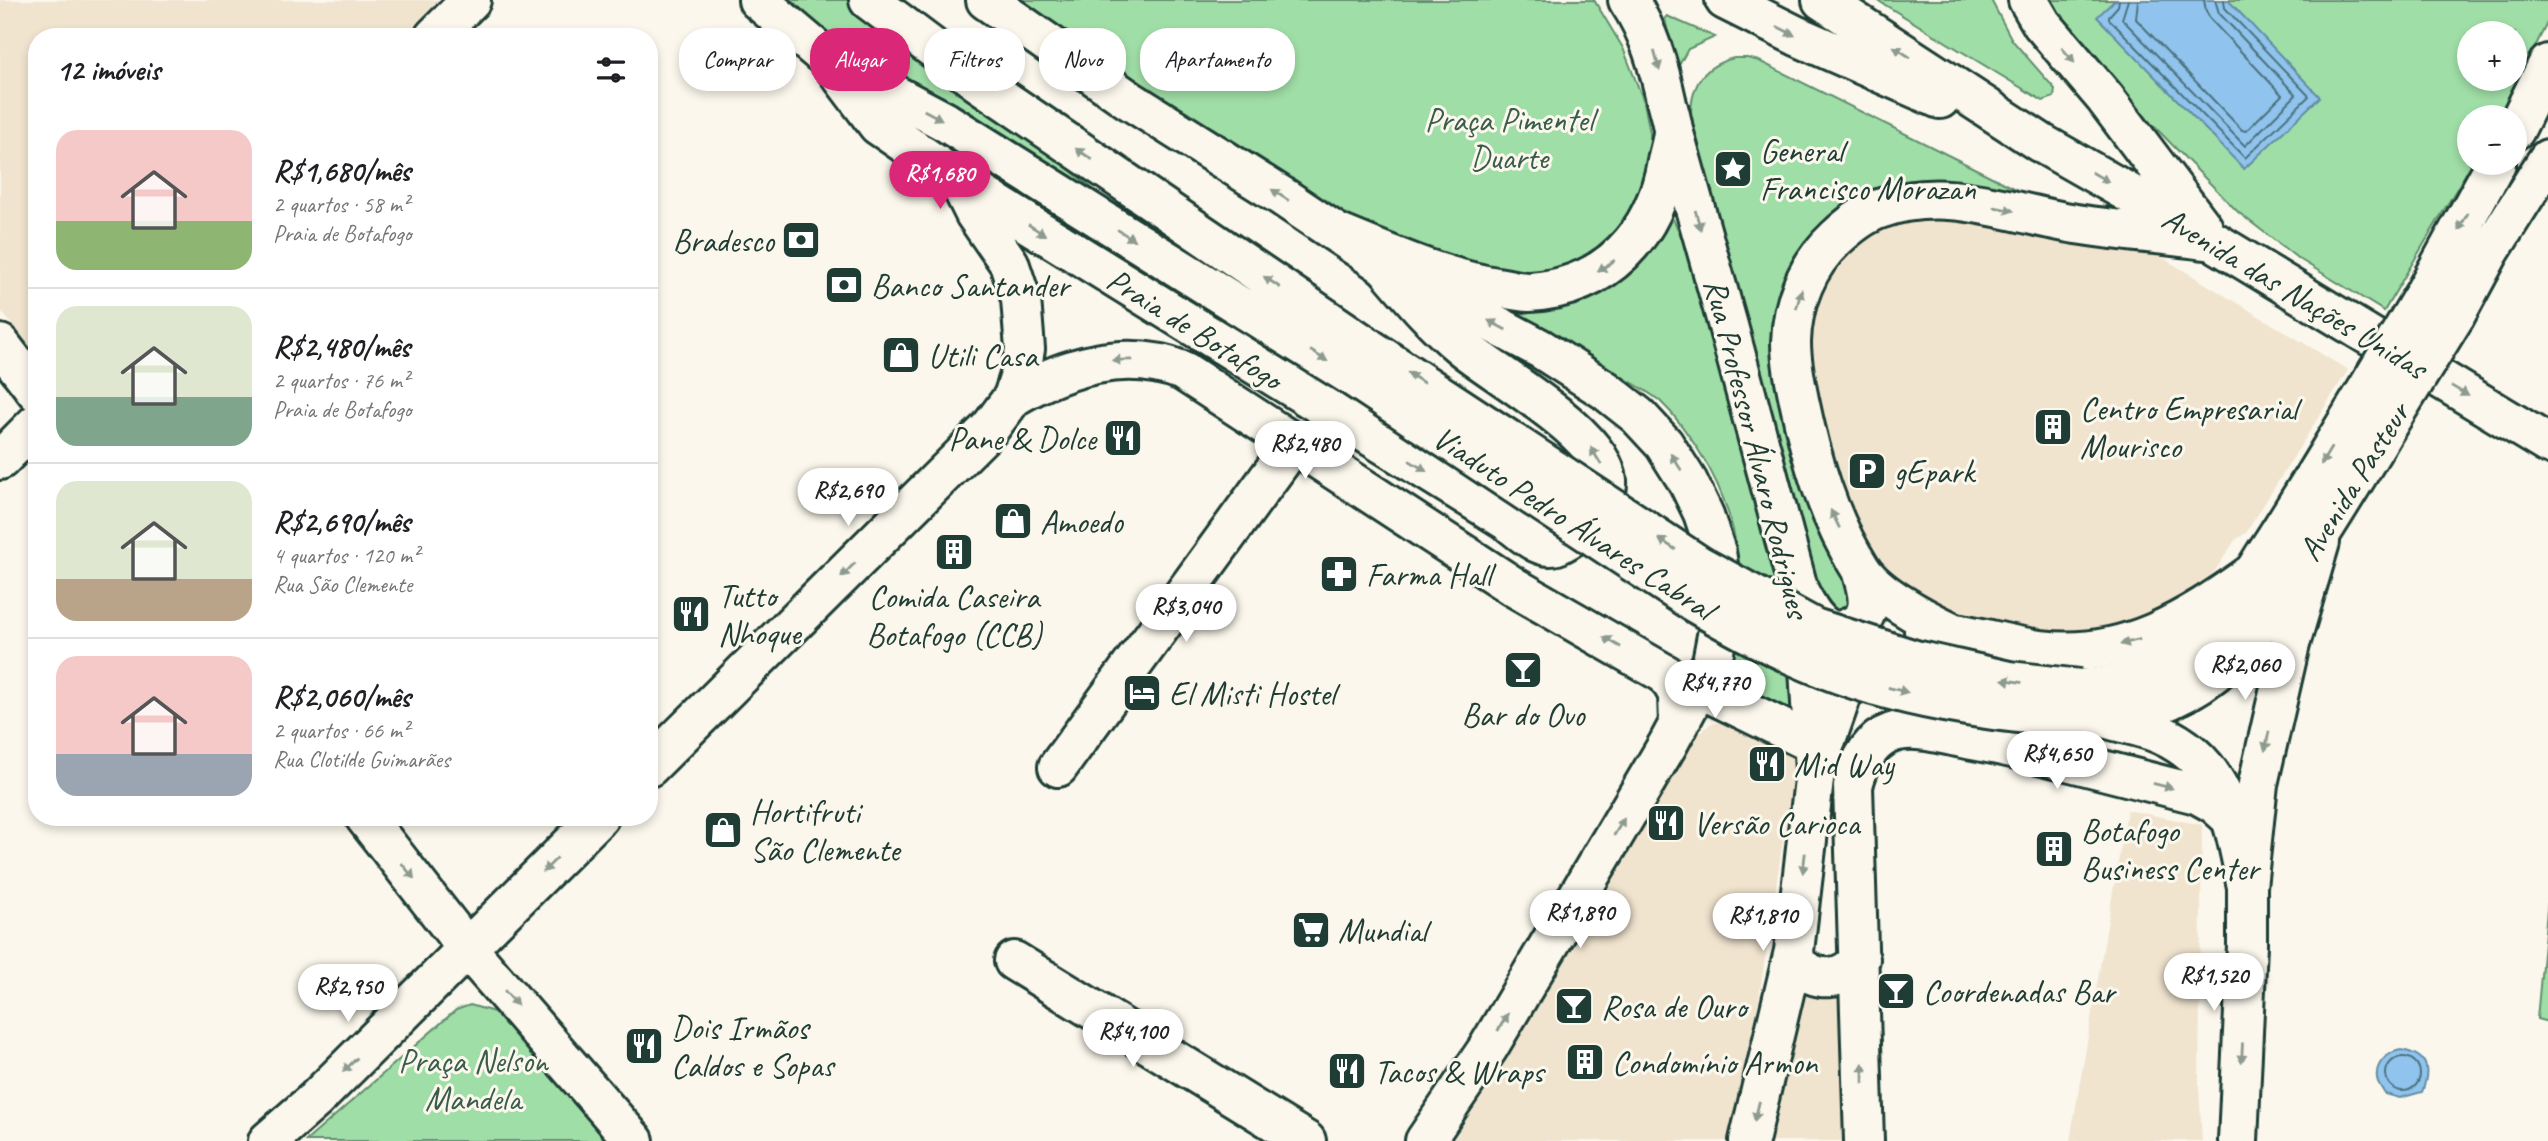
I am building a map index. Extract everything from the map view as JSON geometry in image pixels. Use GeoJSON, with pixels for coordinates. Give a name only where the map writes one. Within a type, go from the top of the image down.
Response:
{"type":"FeatureCollection","features":[{"type":"Feature","properties":{"kind":"main road"},"geometry":{"type":"LineString","coordinates":[[443,28],[471,0]]}},
{"type":"Feature","properties":{"kind":"main road","name":"Praia de Botafogo"},"geometry":{"type":"LineString","coordinates":[[758,0],[810,43]]}},
{"type":"Feature","properties":{"kind":"main road"},"geometry":{"type":"LineString","coordinates":[[869,0],[924,41]]}},
{"type":"Feature","properties":{"kind":"main road"},"geometry":{"type":"LineString","coordinates":[[904,0],[929,28]]}},
{"type":"Feature","properties":{"kind":"main road"},"geometry":{"type":"LineString","coordinates":[[986,0],[1129,100],[1384,265],[1552,355],[1623,402],[1664,444],[1688,482],[1703,513],[1719,565],[1721,604],[1712,662],[1679,724],[1488,1048],[1425,1141]]}},
{"type":"Feature","properties":{"kind":"main road","name":"Rua Professor Álvaro Rodrigues"},"geometry":{"type":"LineString","coordinates":[[1628,0],[1653,49],[1799,592],[1808,651],[1813,757],[1794,951],[1749,1141]]}},
{"type":"Feature","properties":{"kind":"main road","name":"Avenida das Nações Unidas"},"geometry":{"type":"LineString","coordinates":[[1726,0],[1797,36],[2041,143]]}},
{"type":"Feature","properties":{"kind":"main road","name":"Avenida das Nações Unidas"},"geometry":{"type":"LineString","coordinates":[[1822,0],[2041,143],[2213,241],[2548,443]]}},
{"type":"Feature","properties":{"kind":"main road"},"geometry":{"type":"LineString","coordinates":[[2028,0],[2042,24],[2105,98],[2213,241]]}},
{"type":"Feature","properties":{"kind":"main road"},"geometry":{"type":"LineString","coordinates":[[2527,106],[2548,64]]}},
{"type":"Feature","properties":{"kind":"main road","name":"Praia de Botafogo"},"geometry":{"type":"LineString","coordinates":[[853,91],[878,125],[958,180],[1506,520],[1543,546]]}},
{"type":"Feature","properties":{"kind":"main road","name":"Praia de Botafogo"},"geometry":{"type":"LineString","coordinates":[[888,91],[1361,362]]}},
{"type":"Feature","properties":{"kind":"main road"},"geometry":{"type":"LineString","coordinates":[[990,91],[1361,362]]}},
{"type":"Feature","properties":{"kind":"main road"},"geometry":{"type":"LineString","coordinates":[[1337,233],[1442,274],[1489,286],[1526,292],[1567,285],[1604,269],[1635,241],[1653,208],[1664,178],[1673,131]]}},
{"type":"Feature","properties":{"kind":"main road","name":"Avenida Pasteur"},"geometry":{"type":"LineString","coordinates":[[2090,709],[2112,686],[2130,681],[2185,654],[2219,624],[2235,604],[2291,516],[2377,407],[2455,316],[2490,251],[2548,159]]}},
{"type":"Feature","properties":{"kind":"main road","name":"Avenida Pasteur"},"geometry":{"type":"LineString","coordinates":[[2090,709],[2145,709],[2175,697],[2215,673],[2249,638],[2323,533],[2423,296],[2489,175]]}},
{"type":"Feature","properties":{"kind":"main road","name":"Praia de Botafogo"},"geometry":{"type":"LineString","coordinates":[[958,180],[975,214],[1009,263],[1016,280],[1024,318],[1025,349],[1013,397]]}},
{"type":"Feature","properties":{"kind":"main road"},"geometry":{"type":"LineString","coordinates":[[1799,592],[1819,621],[1830,629],[1844,630],[1857,624],[1868,609],[1869,594],[1861,570],[1826,502],[1806,435],[1793,370],[1791,343],[1801,288],[1830,243],[1849,225],[1864,215],[1899,203],[1953,198],[2076,224],[2213,241]]}},
{"type":"Feature","properties":{"kind":"main road"},"geometry":{"type":"LineString","coordinates":[[1384,265],[1421,307],[1460,345],[1572,428],[1594,451],[1607,480],[1602,502],[1591,520],[1576,534],[1554,547],[1543,546]]}},
{"type":"Feature","properties":{"kind":"main road"},"geometry":{"type":"LineString","coordinates":[[1183,371],[1171,356],[1168,346],[1170,335],[1177,329],[1185,328],[1211,338]]}},
{"type":"Feature","properties":{"kind":"main road"},"geometry":{"type":"LineString","coordinates":[[0,344],[28,380]]}},
{"type":"Feature","properties":{"kind":"main road","name":"Praia de Botafogo"},"geometry":{"type":"LineString","coordinates":[[1013,397],[1056,376],[1110,360],[1164,363],[1183,371],[1523,592],[1667,675],[1678,694],[1679,724]]}},
{"type":"Feature","properties":{"kind":"main road","name":"Viaduto Pedro Álvares Cabral"},"geometry":{"type":"LineString","coordinates":[[1361,362],[1695,603],[1766,642],[1811,663],[1873,684],[1956,705],[2040,716],[2090,709]]}},
{"type":"Feature","properties":{"kind":"main road"},"geometry":{"type":"LineString","coordinates":[[658,758],[974,445],[1003,413],[1013,397]]}},
{"type":"Feature","properties":{"kind":"main road"},"geometry":{"type":"LineString","coordinates":[[0,460],[28,432]]}},
{"type":"Feature","properties":{"kind":"main road"},"geometry":{"type":"LineString","coordinates":[[1058,767],[1295,442]]}},
{"type":"Feature","properties":{"kind":"main road"},"geometry":{"type":"LineString","coordinates":[[2238,1141],[2247,887],[2258,784],[2290,644],[2323,533]]}},
{"type":"Feature","properties":{"kind":"main road"},"geometry":{"type":"LineString","coordinates":[[1523,592],[1536,589],[1546,582],[1552,573],[1553,564],[1543,546]]}},
{"type":"Feature","properties":{"kind":"main road"},"geometry":{"type":"LineString","coordinates":[[1861,570],[1906,607],[1950,631]]}},
{"type":"Feature","properties":{"kind":"main road"},"geometry":{"type":"LineString","coordinates":[[1699,688],[1813,757],[1858,660],[1903,633],[1950,631],[2042,650],[2101,649],[2148,637],[2174,625],[2210,604],[2253,573]]}},
{"type":"Feature","properties":{"kind":"main road"},"geometry":{"type":"LineString","coordinates":[[2090,709],[2158,732],[2198,759],[2229,806],[2247,887]]}},
{"type":"Feature","properties":{"kind":"main road"},"geometry":{"type":"LineString","coordinates":[[1864,1141],[1853,786],[1868,749],[1882,738],[1914,729],[1982,741],[2197,794],[2215,804],[2233,820]]}},
{"type":"Feature","properties":{"kind":"main road"},"geometry":{"type":"LineString","coordinates":[[372,826],[466,947],[634,1141]]}},
{"type":"Feature","properties":{"kind":"main road"},"geometry":{"type":"LineString","coordinates":[[268,1141],[315,1100],[590,826]]}},
{"type":"Feature","properties":{"kind":"main road"},"geometry":{"type":"LineString","coordinates":[[1794,951],[1796,964],[1813,976],[1823,978],[1844,974],[1860,959]]}},
{"type":"Feature","properties":{"kind":"main road"},"geometry":{"type":"LineString","coordinates":[[1014,961],[1306,1141]]}},
{"type":"Feature","properties":{"kind":"shaded area"},"geometry":{"type":"Polygon","coordinates":[[[0,0],[440,0],[412,28],[28,28],[28,346],[0,309],[0,0]]]}},
{"type":"Feature","properties":{"kind":"shaded area"},"geometry":{"type":"Polygon","coordinates":[[[1955,208],[2163,258],[2348,370],[2246,533],[2235,540],[2215,571],[2190,597],[2095,638],[1997,628],[1930,604],[1891,575],[1853,522],[1807,384],[1812,296],[1858,235],[1955,208]]]}},
{"type":"Feature","properties":{"kind":"shaded area"},"geometry":{"type":"Polygon","coordinates":[[[1726,722],[1792,753],[1795,761],[1755,1024],[1730,1141],[1452,1141],[1494,1078],[1698,735],[1710,724],[1726,722]]]}},
{"type":"Feature","properties":{"kind":"shaded area"},"geometry":{"type":"Polygon","coordinates":[[[2127,810],[2202,825],[2199,1086],[2202,1141],[2070,1141],[2127,810]]]}},
{"type":"Feature","properties":{"kind":"shaded area"},"geometry":{"type":"Polygon","coordinates":[[[1799,984],[1845,985],[1851,1141],[1760,1141],[1799,984]]]}},
{"type":"Feature","properties":{"kind":"green space"},"geometry":{"type":"Polygon","coordinates":[[[787,0],[847,0],[880,28],[821,28],[787,0]]]}},
{"type":"Feature","properties":{"kind":"green space","name":"Praça Pimentel Duarte"},"geometry":{"type":"Polygon","coordinates":[[[1007,0],[1594,0],[1623,48],[1644,102],[1650,133],[1646,182],[1627,224],[1578,265],[1522,277],[1381,240],[1149,91],[1295,91],[1295,28],[1140,28],[1140,85],[1126,76],[1126,28],[1051,28],[1007,0]]]}},
{"type":"Feature","properties":{"kind":"green space"},"geometry":{"type":"Polygon","coordinates":[[[1877,0],[1991,0],[2012,40],[2055,89],[2054,97],[2043,101],[1877,0]]]}},
{"type":"Feature","properties":{"kind":"green space"},"geometry":{"type":"Polygon","coordinates":[[[2037,0],[2548,0],[2548,21],[2527,63],[2527,21],[2457,21],[2457,91],[2513,91],[2506,105],[2457,105],[2457,175],[2465,175],[2384,311],[2296,257],[2238,212],[2057,27],[2037,0]]]}},
{"type":"Feature","properties":{"kind":"green space","name":"Praça Pimentel Duarte"},"geometry":{"type":"Polygon","coordinates":[[[1667,16],[1715,37],[1688,49],[1678,67],[1674,66],[1665,18],[1667,16]]]}},
{"type":"Feature","properties":{"kind":"green space"},"geometry":{"type":"Polygon","coordinates":[[[910,52],[924,62],[924,91],[964,91],[1053,156],[1126,216],[903,91],[910,91],[910,52]]]}},
{"type":"Feature","properties":{"kind":"green space","name":"Praça Pimentel Duarte"},"geometry":{"type":"Polygon","coordinates":[[[1734,58],[1759,61],[2018,190],[1943,183],[1792,273],[1855,586],[1842,620],[1813,594],[1691,126],[1692,103],[1698,83],[1711,68],[1734,58]]]}},
{"type":"Feature","properties":{"kind":"green space","name":"Praça Pimentel Duarte"},"geometry":{"type":"Polygon","coordinates":[[[1669,217],[1673,219],[1694,263],[1782,596],[1788,633],[1794,719],[1725,692],[1738,629],[1740,598],[1735,538],[1715,480],[1686,431],[1666,407],[1648,392],[1505,308],[1669,217]]]}},
{"type":"Feature","properties":{"kind":"green space"},"geometry":{"type":"Polygon","coordinates":[[[2548,899],[2548,1022],[2537,1019],[2548,899]]]}},
{"type":"Feature","properties":{"kind":"green space","name":"Praça Nelson Mandela"},"geometry":{"type":"Polygon","coordinates":[[[470,1005],[501,1014],[609,1141],[306,1141],[456,1010],[470,1005]]]}},
{"type":"Feature","properties":{"kind":"water"},"geometry":{"type":"Polygon","coordinates":[[[2115,0],[2228,0],[2320,97],[2244,169],[2097,17],[2115,0]]]}},
{"type":"Feature","properties":{"kind":"water"},"geometry":{"type":"Polygon","coordinates":[[[2401,1050],[2422,1059],[2426,1076],[2422,1092],[2400,1098],[2385,1094],[2378,1082],[2377,1073],[2383,1059],[2401,1050]]]}},
{"type":"Feature","properties":{"kind":"place","name":"General Francisco Morazan"},"geometry":{"type":"Point","coordinates":[1733,169]}},
{"type":"Feature","properties":{"kind":"place","name":"Bradesco"},"geometry":{"type":"Point","coordinates":[801,240]}},
{"type":"Feature","properties":{"kind":"place","name":"Banco Santander"},"geometry":{"type":"Point","coordinates":[844,285]}},
{"type":"Feature","properties":{"kind":"place","name":"Utili Casa"},"geometry":{"type":"Point","coordinates":[901,355]}},
{"type":"Feature","properties":{"kind":"place","name":"Centro Empresarial Mourisco"},"geometry":{"type":"Point","coordinates":[2053,427]}},
{"type":"Feature","properties":{"kind":"place","name":"Pane & Dolce"},"geometry":{"type":"Point","coordinates":[1123,438]}},
{"type":"Feature","properties":{"kind":"place","name":"gEpark"},"geometry":{"type":"Point","coordinates":[1867,471]}},
{"type":"Feature","properties":{"kind":"place","name":"Amoedo"},"geometry":{"type":"Point","coordinates":[1013,521]}},
{"type":"Feature","properties":{"kind":"place","name":"Comida Caseira Botafogo (CCB)"},"geometry":{"type":"Point","coordinates":[954,552]}},
{"type":"Feature","properties":{"kind":"place","name":"Farma Hall"},"geometry":{"type":"Point","coordinates":[1339,574]}},
{"type":"Feature","properties":{"kind":"place","name":"Tutto Nhoque"},"geometry":{"type":"Point","coordinates":[691,614]}},
{"type":"Feature","properties":{"kind":"place","name":"Bar do Ovo"},"geometry":{"type":"Point","coordinates":[1523,670]}},
{"type":"Feature","properties":{"kind":"place","name":"El Misti Hostel"},"geometry":{"type":"Point","coordinates":[1142,693]}},
{"type":"Feature","properties":{"kind":"place","name":"Mid Way"},"geometry":{"type":"Point","coordinates":[1767,764]}},
{"type":"Feature","properties":{"kind":"place","name":"Versão Carioca"},"geometry":{"type":"Point","coordinates":[1666,823]}},
{"type":"Feature","properties":{"kind":"place","name":"Hortifruti São Clemente"},"geometry":{"type":"Point","coordinates":[723,830]}},
{"type":"Feature","properties":{"kind":"place","name":"Botafogo Business Center"},"geometry":{"type":"Point","coordinates":[2054,849]}},
{"type":"Feature","properties":{"kind":"place","name":"Mundial"},"geometry":{"type":"Point","coordinates":[1311,930]}},
{"type":"Feature","properties":{"kind":"place","name":"Coordenadas Bar"},"geometry":{"type":"Point","coordinates":[1896,991]}},
{"type":"Feature","properties":{"kind":"place","name":"Rosa de Ouro"},"geometry":{"type":"Point","coordinates":[1574,1006]}},
{"type":"Feature","properties":{"kind":"place","name":"Dois Irmãos Caldos e Sopas"},"geometry":{"type":"Point","coordinates":[644,1046]}},
{"type":"Feature","properties":{"kind":"place","name":"Condomínio Armon"},"geometry":{"type":"Point","coordinates":[1585,1062]}},
{"type":"Feature","properties":{"kind":"place","name":"Tacos & Wraps"},"geometry":{"type":"Point","coordinates":[1347,1071]}}]}
